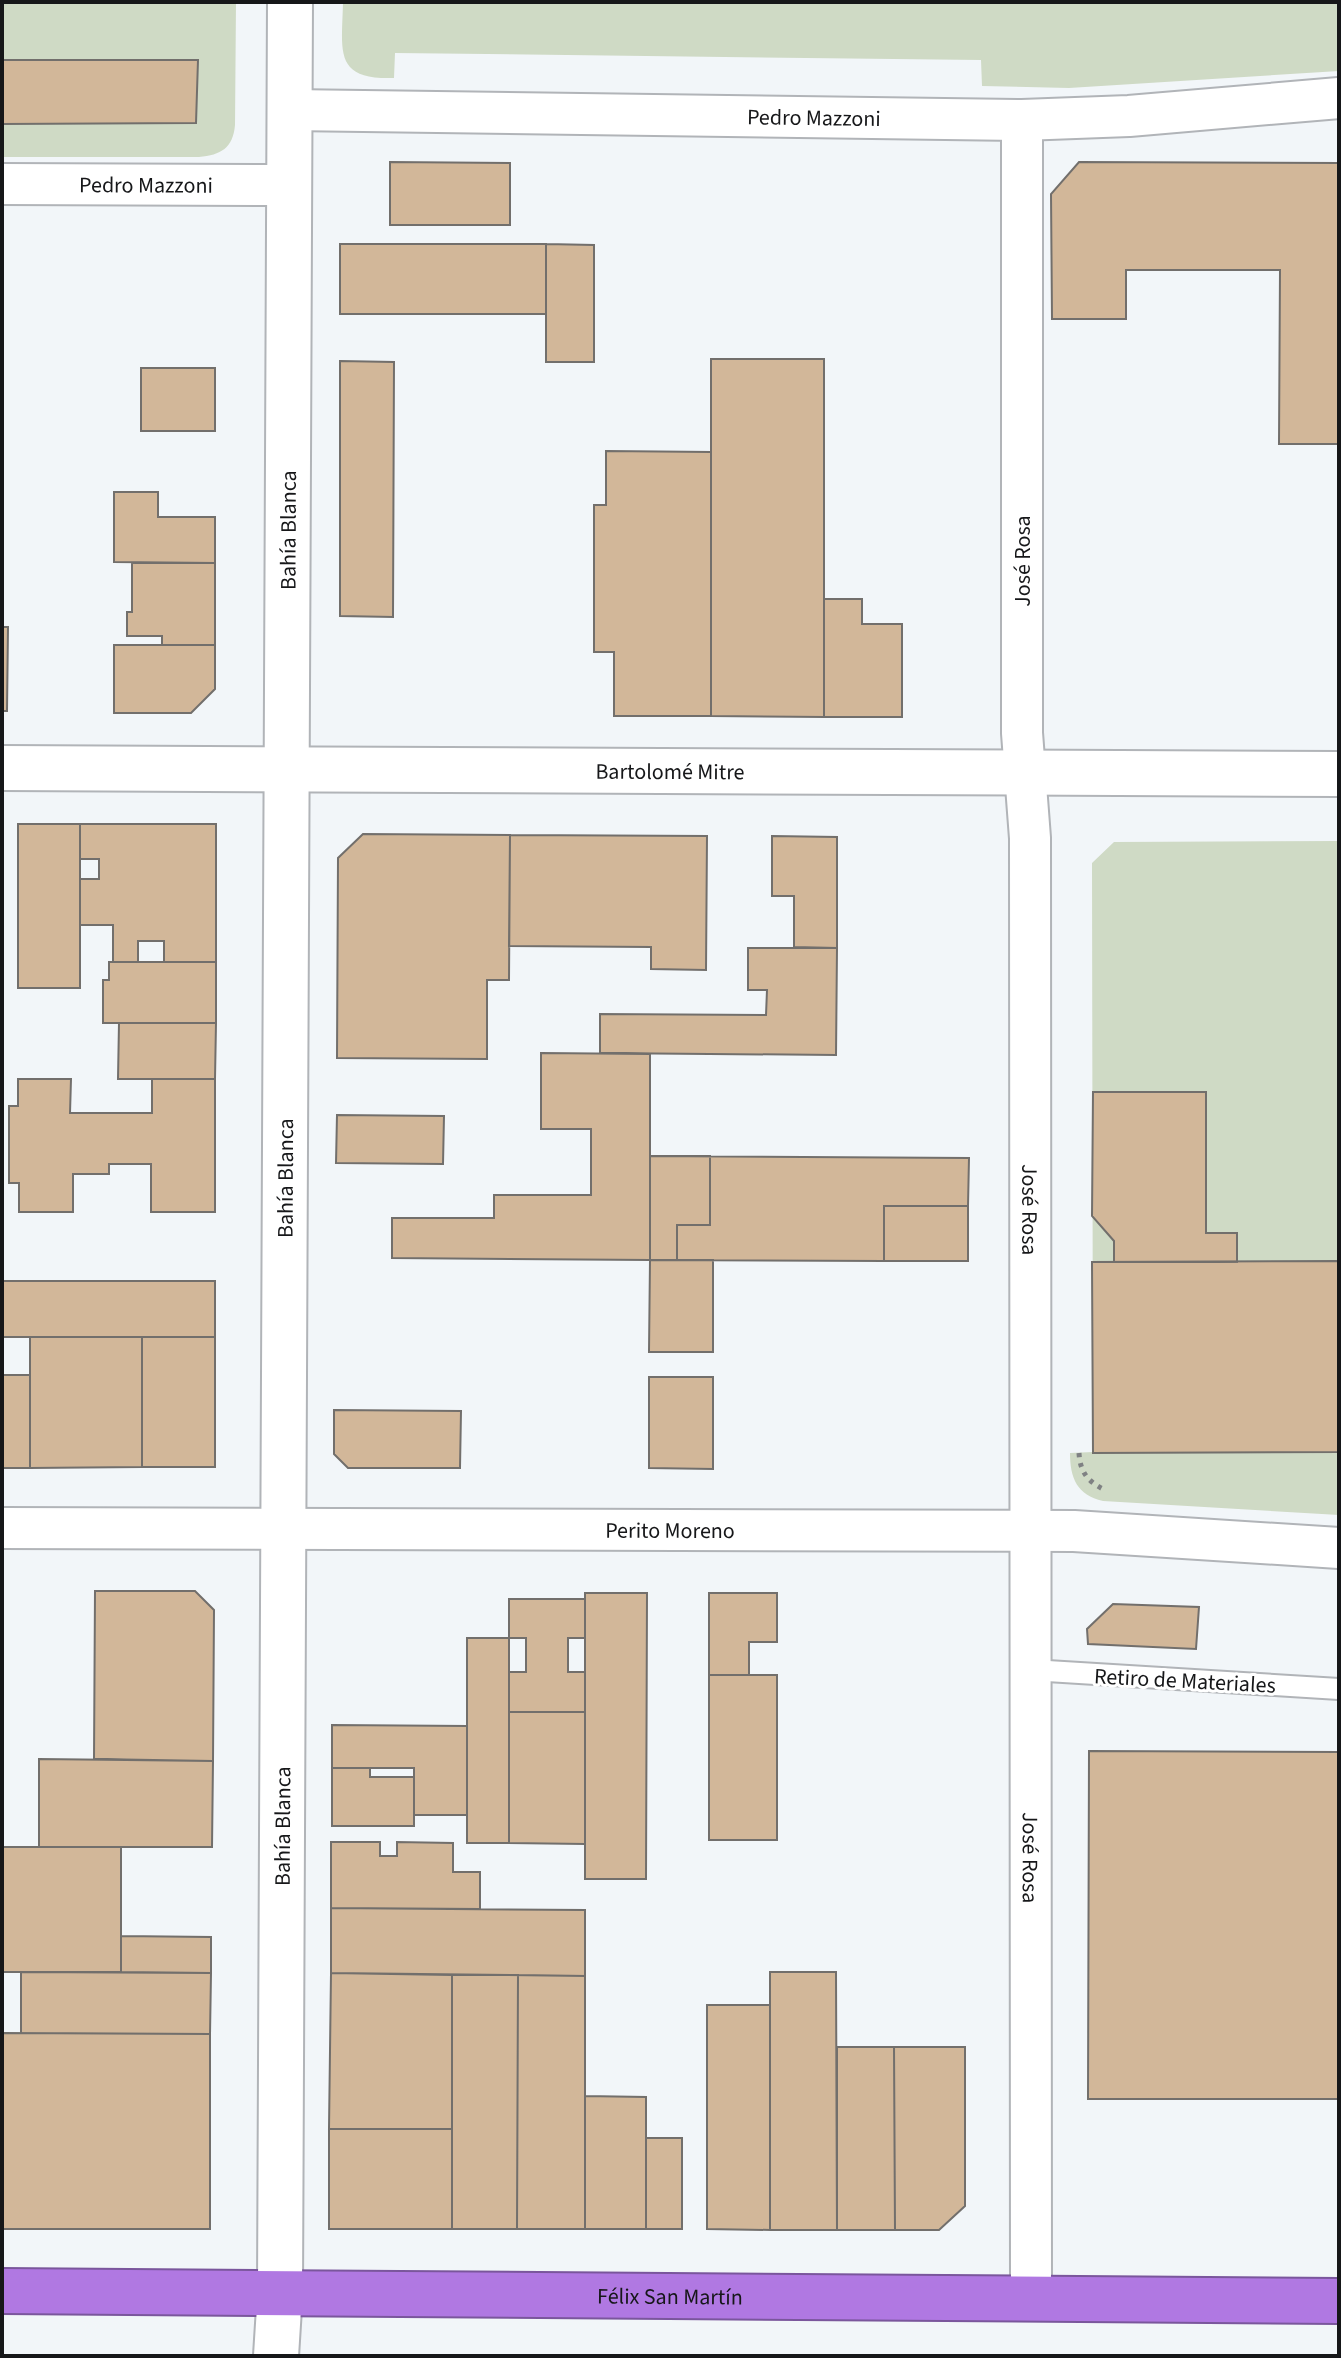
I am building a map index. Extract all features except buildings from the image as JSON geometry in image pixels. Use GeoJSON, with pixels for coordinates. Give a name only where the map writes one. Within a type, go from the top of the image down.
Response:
{"type":"FeatureCollection","features":[{"type":"Feature","properties":{"kind":"highway","name":"Félix San Martín"},"geometry":{"type":"LineString","coordinates":[[2,2291],[1339,2301]]}},
{"type":"Feature","properties":{"kind":"street","name":"Bahía Blanca"},"geometry":{"type":"LineString","coordinates":[[276,2356],[280,2292],[290,2]]}},
{"type":"Feature","properties":{"kind":"street","name":"Pedro Mazzoni"},"geometry":{"type":"LineString","coordinates":[[290,110],[1022,120],[1129,116],[1339,98]]}},
{"type":"Feature","properties":{"kind":"street","name":"José Rosa"},"geometry":{"type":"LineString","coordinates":[[1022,120],[1022,733],[1030,838],[1031,2299]]}},
{"type":"Feature","properties":{"kind":"street","name":"Pedro Mazzoni"},"geometry":{"type":"LineString","coordinates":[[2,184],[289,185]]}},
{"type":"Feature","properties":{"kind":"street","name":"Bartolomé Mitre"},"geometry":{"type":"LineString","coordinates":[[2,768],[1339,774]]}},
{"type":"Feature","properties":{"kind":"street","name":"Perito Moreno"},"geometry":{"type":"LineString","coordinates":[[2,1528],[1107,1532],[1339,1548]]}},
{"type":"Feature","properties":{"kind":"lane","name":"Retiro de Materiales"},"geometry":{"type":"LineString","coordinates":[[1031,1670],[1339,1689]]}},
{"type":"Feature","properties":{"kind":"green space"},"geometry":{"type":"Polygon","coordinates":[[[2,2],[236,2],[235,125],[229,145],[220,152],[199,157],[2,157],[2,2]]]}},
{"type":"Feature","properties":{"kind":"green space"},"geometry":{"type":"Polygon","coordinates":[[[343,2],[1339,2],[1339,71],[1069,88],[982,86],[981,60],[395,53],[394,78],[374,77],[360,74],[345,59],[343,2]]]}},
{"type":"Feature","properties":{"kind":"green space"},"geometry":{"type":"Polygon","coordinates":[[[1339,841],[1339,1515],[1094,1498],[1077,1484],[1070,1453],[1093,1452],[1092,863],[1114,842],[1339,841]]]}}]}
